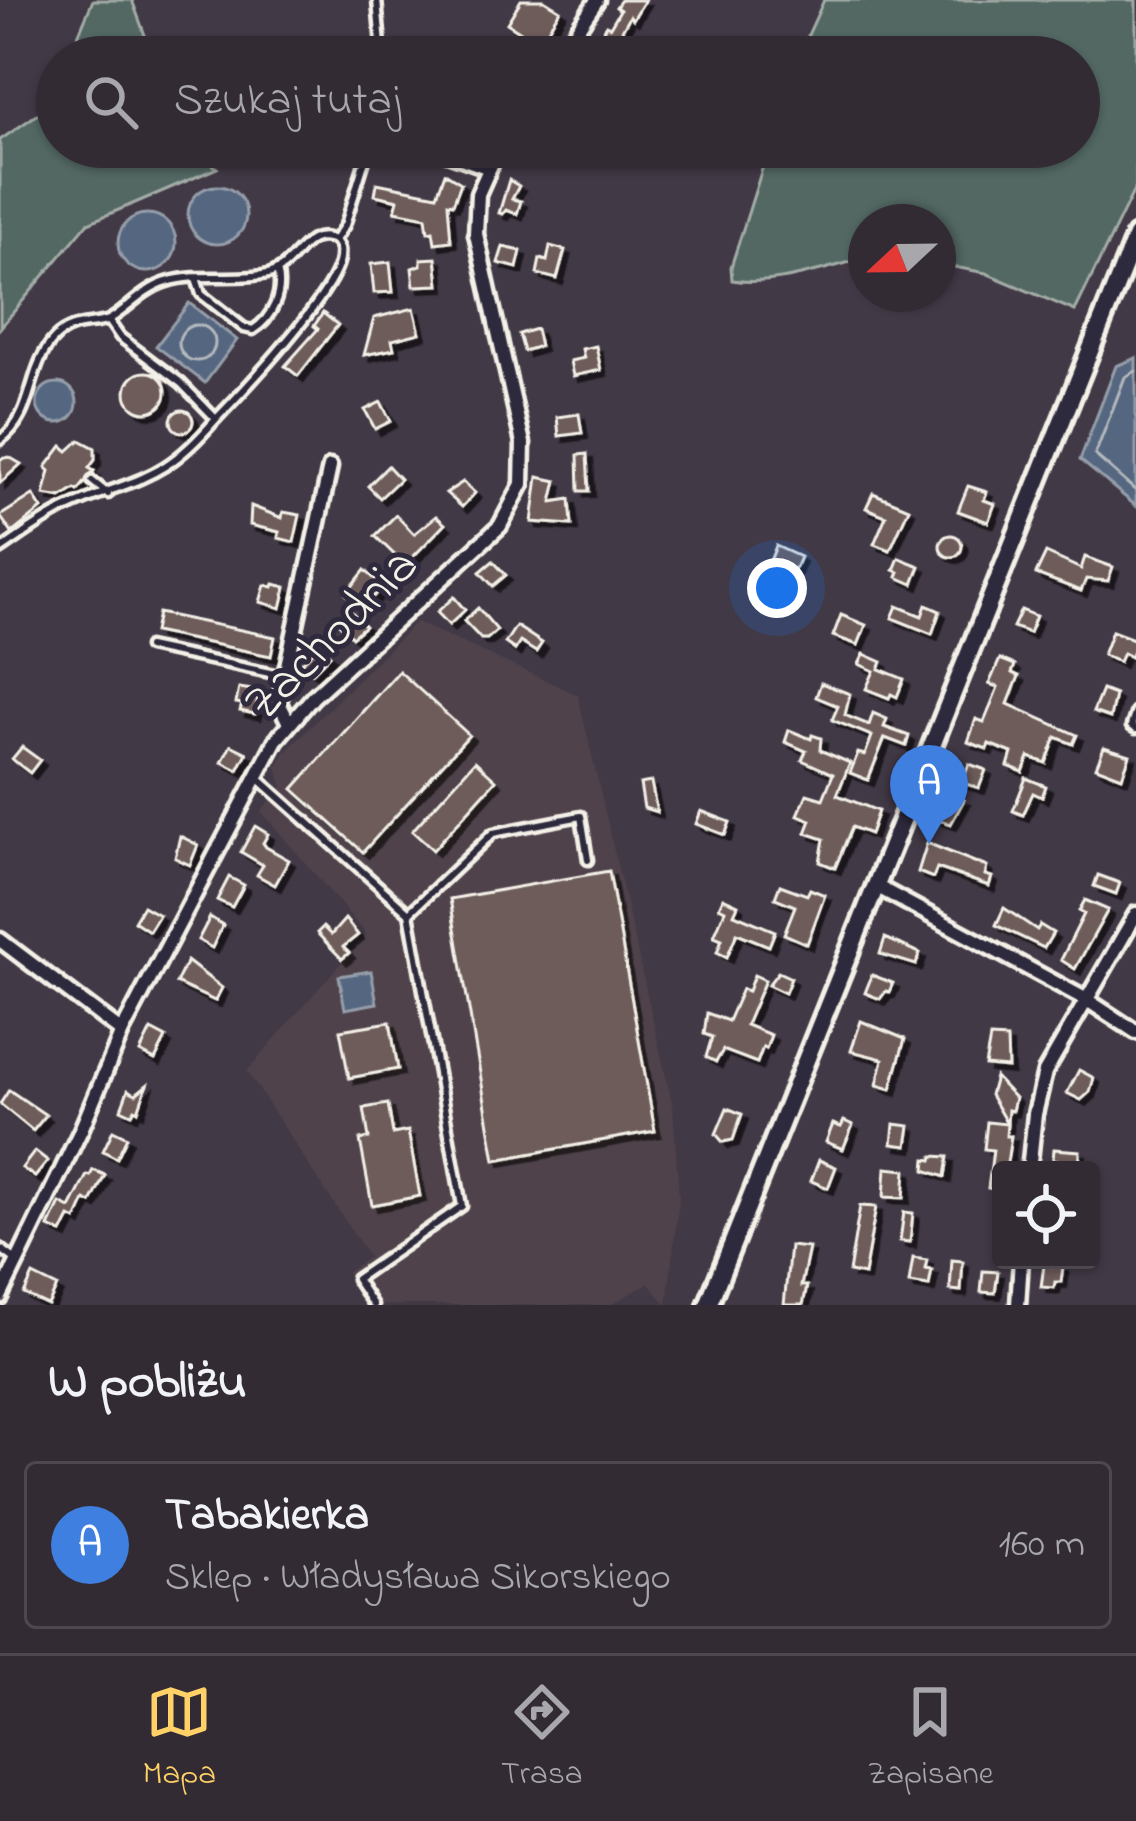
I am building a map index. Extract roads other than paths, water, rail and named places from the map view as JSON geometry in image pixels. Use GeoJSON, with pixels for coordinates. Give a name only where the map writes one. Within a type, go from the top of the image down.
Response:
{"type":"FeatureCollection","features":[{"type":"Feature","properties":{"kind":"main road"},"geometry":{"type":"LineString","coordinates":[[708,1305],[1136,236]]}},
{"type":"Feature","properties":{"kind":"street"},"geometry":{"type":"LineString","coordinates":[[573,36],[597,0]]}},
{"type":"Feature","properties":{"kind":"street","name":"Zachodnia"},"geometry":{"type":"LineString","coordinates":[[0,1297],[81,1130],[122,1032],[289,723],[489,538],[518,494],[524,475],[523,443],[476,234],[476,204],[488,168]]}},
{"type":"Feature","properties":{"kind":"street"},"geometry":{"type":"LineString","coordinates":[[289,723],[279,706],[329,467]]}},
{"type":"Feature","properties":{"kind":"street"},"geometry":{"type":"LineString","coordinates":[[876,886],[1087,1000],[1136,1033]]}},
{"type":"Feature","properties":{"kind":"street"},"geometry":{"type":"LineString","coordinates":[[1030,1161],[1034,1114],[1045,1072],[1136,914]]}},
{"type":"Feature","properties":{"kind":"street"},"geometry":{"type":"LineString","coordinates":[[0,940],[122,1032]]}},
{"type":"Feature","properties":{"kind":"street"},"geometry":{"type":"LineString","coordinates":[[1018,1305],[1021,1269]]}},
{"type":"Feature","properties":{"kind":"lane"},"geometry":{"type":"LineString","coordinates":[[377,0],[380,36]]}},
{"type":"Feature","properties":{"kind":"lane"},"geometry":{"type":"LineString","coordinates":[[335,240],[345,225],[363,168]]}},
{"type":"Feature","properties":{"kind":"lane"},"geometry":{"type":"LineString","coordinates":[[0,440],[21,420],[52,340],[71,327],[109,320],[147,290],[172,280],[277,270],[293,260],[310,238],[320,235],[335,240]]}},
{"type":"Feature","properties":{"kind":"lane"},"geometry":{"type":"LineString","coordinates":[[0,550],[56,514],[163,470],[191,447],[260,373],[330,282],[340,257],[335,240]]}},
{"type":"Feature","properties":{"kind":"lane"},"geometry":{"type":"LineString","coordinates":[[196,278],[201,294],[253,330],[275,303],[280,281],[277,270]]}},
{"type":"Feature","properties":{"kind":"lane"},"geometry":{"type":"LineString","coordinates":[[109,320],[120,338],[181,383],[216,418]]}},
{"type":"Feature","properties":{"kind":"lane"},"geometry":{"type":"LineString","coordinates":[[92,481],[108,494]]}},
{"type":"Feature","properties":{"kind":"lane"},"geometry":{"type":"LineString","coordinates":[[148,647],[284,676]]}},
{"type":"Feature","properties":{"kind":"lane"},"geometry":{"type":"LineString","coordinates":[[1136,711],[1131,726],[1136,728]]}},
{"type":"Feature","properties":{"kind":"lane"},"geometry":{"type":"LineString","coordinates":[[256,777],[409,913],[463,1206],[356,1279],[373,1305]]}},
{"type":"Feature","properties":{"kind":"lane"},"geometry":{"type":"LineString","coordinates":[[409,913],[494,833],[581,816],[588,860]]}},
{"type":"Feature","properties":{"kind":"lane"},"geometry":{"type":"LineString","coordinates":[[0,1248],[17,1261]]}},
{"type":"Feature","properties":{"kind":"water"},"geometry":{"type":"Polygon","coordinates":[[[217,186],[238,194],[246,215],[238,236],[217,244],[196,236],[188,215],[196,194],[217,186]]]}},
{"type":"Feature","properties":{"kind":"water"},"geometry":{"type":"Polygon","coordinates":[[[147,214],[168,222],[176,243],[168,264],[147,272],[126,264],[118,243],[126,222],[147,214]]]}},
{"type":"Feature","properties":{"kind":"water"},"geometry":{"type":"Polygon","coordinates":[[[189,303],[237,340],[205,383],[156,346],[189,303]]]}},
{"type":"Feature","properties":{"kind":"water"},"geometry":{"type":"Polygon","coordinates":[[[1136,358],[1136,506],[1080,460],[1116,366],[1136,358]]]}},
{"type":"Feature","properties":{"kind":"water"},"geometry":{"type":"Polygon","coordinates":[[[57,383],[71,389],[77,403],[71,417],[57,423],[43,417],[37,403],[43,389],[57,383]]]}},
{"type":"Feature","properties":{"kind":"water"},"geometry":{"type":"Polygon","coordinates":[[[371,971],[377,1003],[345,1009],[339,976],[371,971]]]}},
{"type":"Feature","properties":{"kind":"place","name":"Tabakierka"},"geometry":{"type":"Point","coordinates":[929,844]}}]}
